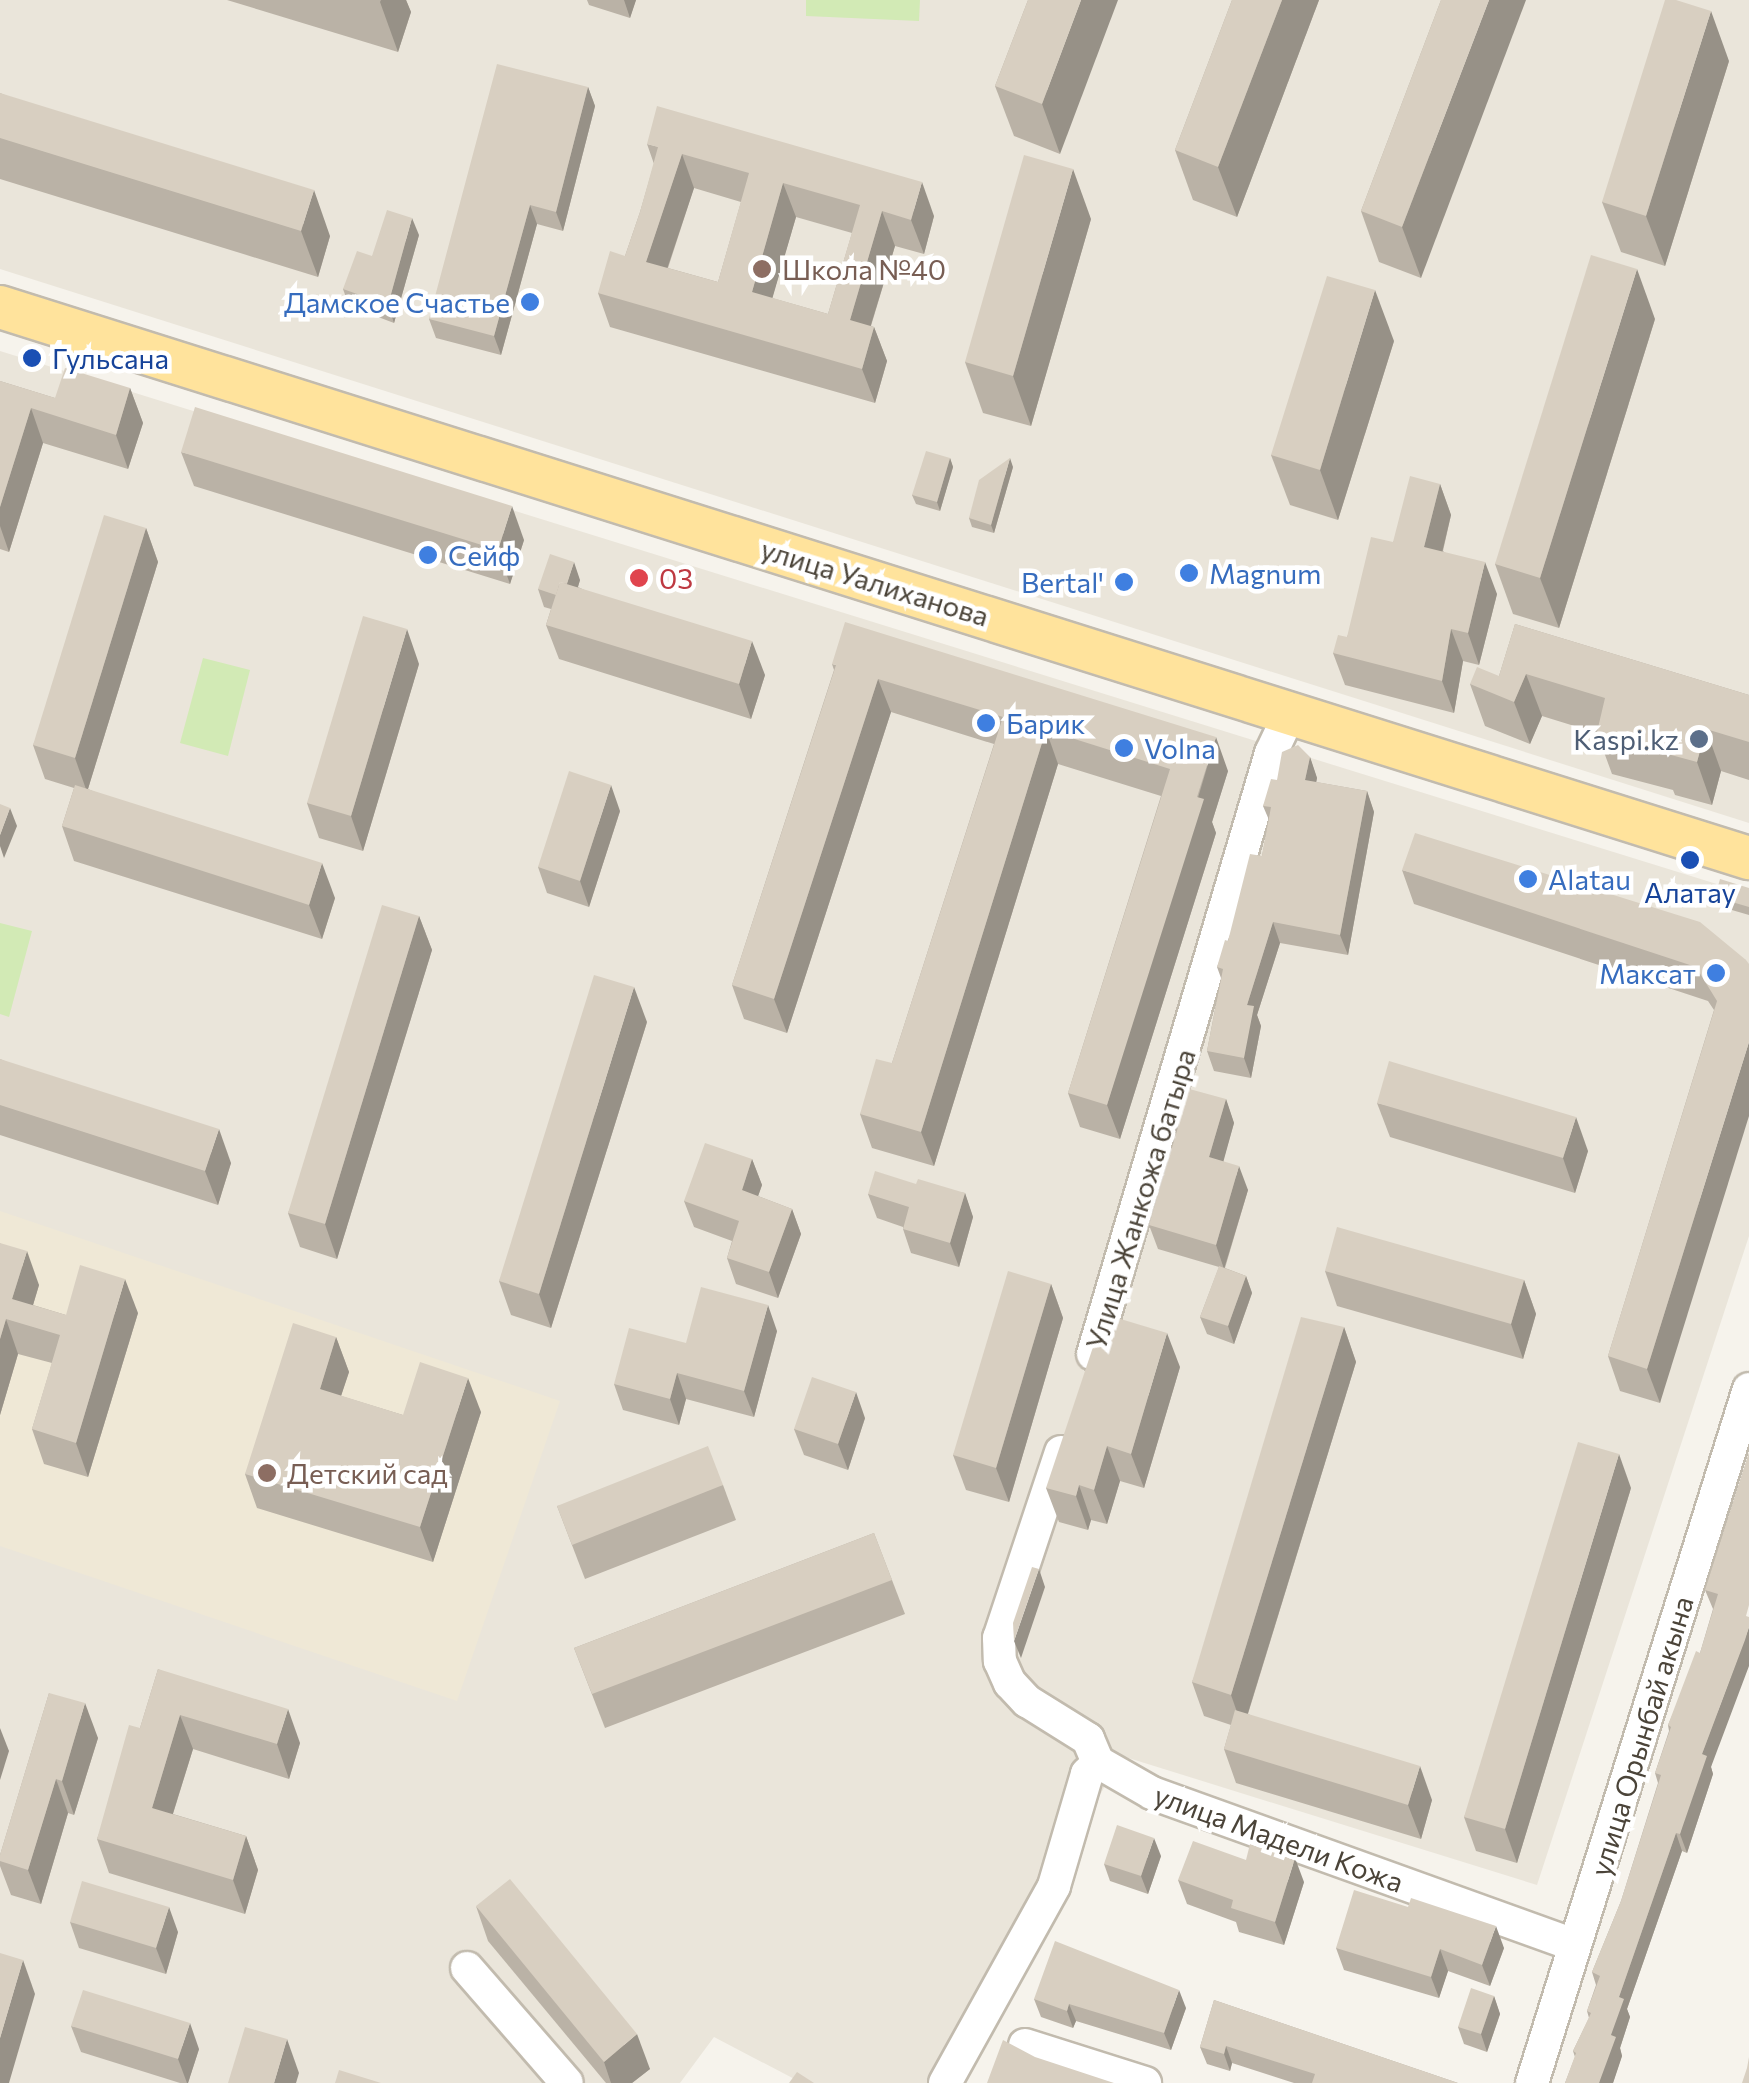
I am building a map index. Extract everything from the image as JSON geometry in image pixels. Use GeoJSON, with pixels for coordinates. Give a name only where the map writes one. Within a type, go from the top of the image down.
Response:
{"type":"FeatureCollection","features":[{"type":"Feature","properties":{"kind":"main road","name":"улица Уалиханова"},"geometry":{"type":"LineString","coordinates":[[3,303],[1749,858]]}},
{"type":"Feature","properties":{"kind":"street","name":"Улица Жанкожа батыра"},"geometry":{"type":"LineString","coordinates":[[1083,1385],[1126,1257],[1271,753],[1290,713]]}},
{"type":"Feature","properties":{"kind":"street","name":"улица Орынбай акына"},"geometry":{"type":"LineString","coordinates":[[1532,2083],[1742,1437],[1749,1389]]}},
{"type":"Feature","properties":{"kind":"street","name":"улица Мадели Кожа"},"geometry":{"type":"LineString","coordinates":[[1071,1422],[999,1638],[1000,1661],[1010,1683],[1057,1723],[1088,1739],[1098,1762],[1152,1793],[1575,1945]]}},
{"type":"Feature","properties":{"kind":"street"},"geometry":{"type":"LineString","coordinates":[[945,2083],[1054,1886],[1087,1774],[1098,1762]]}},
{"type":"Feature","properties":{"kind":"street"},"geometry":{"type":"LineString","coordinates":[[467,1968],[567,2083]]}},
{"type":"Feature","properties":{"kind":"street"},"geometry":{"type":"LineString","coordinates":[[1025,2045],[1144,2083]]}},
{"type":"Feature","properties":{"kind":"shaded area"},"geometry":{"type":"Polygon","coordinates":[[[0,0],[1749,0],[1749,823],[0,269],[0,0]]]}},
{"type":"Feature","properties":{"kind":"shaded area"},"geometry":{"type":"Polygon","coordinates":[[[0,351],[1749,894],[1749,1236],[1537,1885],[1122,1756],[937,2083],[802,2083],[714,2037],[680,2083],[0,2083],[0,351]]]}},
{"type":"Feature","properties":{"kind":"shaded area","name":"Детский сад"},"geometry":{"type":"Polygon","coordinates":[[[0,1211],[560,1401],[457,1701],[0,1546],[0,1211]]]}},
{"type":"Feature","properties":{"kind":"green space"},"geometry":{"type":"Polygon","coordinates":[[[806,0],[920,0],[919,21],[806,16],[806,0]]]}},
{"type":"Feature","properties":{"kind":"green space"},"geometry":{"type":"Polygon","coordinates":[[[203,658],[250,670],[228,756],[180,743],[203,658]]]}},
{"type":"Feature","properties":{"kind":"green space"},"geometry":{"type":"Polygon","coordinates":[[[0,923],[32,931],[9,1017],[0,1014],[0,923]]]}},
{"type":"Feature","properties":{"kind":"building"},"geometry":{"type":"Polygon","coordinates":[[[1028,0],[1081,0],[1042,104],[995,86],[1028,0]]]}},
{"type":"Feature","properties":{"kind":"building"},"geometry":{"type":"Polygon","coordinates":[[[1232,0],[1282,0],[1218,167],[1175,150],[1232,0]]]}},
{"type":"Feature","properties":{"kind":"building"},"geometry":{"type":"Polygon","coordinates":[[[1441,0],[1489,0],[1402,227],[1361,211],[1441,0]]]}},
{"type":"Feature","properties":{"kind":"building"},"geometry":{"type":"Polygon","coordinates":[[[1665,0],[1711,11],[1646,216],[1602,202],[1665,0]]]}},
{"type":"Feature","properties":{"kind":"building"},"geometry":{"type":"Polygon","coordinates":[[[497,64],[588,87],[556,212],[530,205],[494,336],[429,319],[497,64]]]}},
{"type":"Feature","properties":{"kind":"building"},"geometry":{"type":"Polygon","coordinates":[[[0,93],[314,190],[301,231],[0,138],[0,93]]]}},
{"type":"Feature","properties":{"kind":"building"},"geometry":{"type":"Polygon","coordinates":[[[657,106],[922,182],[911,220],[882,211],[850,320],[874,327],[862,369],[598,293],[610,251],[625,256],[640,212],[658,147],[647,144],[657,106]],[[682,154],[646,262],[718,282],[749,173],[682,154]],[[783,183],[752,292],[828,314],[860,205],[783,183]]]}},
{"type":"Feature","properties":{"kind":"building"},"geometry":{"type":"Polygon","coordinates":[[[1024,155],[1073,169],[1013,376],[965,362],[1024,155]]]}},
{"type":"Feature","properties":{"kind":"building"},"geometry":{"type":"Polygon","coordinates":[[[387,210],[412,218],[388,305],[343,289],[357,251],[372,256],[387,210]]]}},
{"type":"Feature","properties":{"kind":"building"},"geometry":{"type":"Polygon","coordinates":[[[1591,255],[1637,269],[1540,578],[1495,564],[1591,255]]]}},
{"type":"Feature","properties":{"kind":"building"},"geometry":{"type":"Polygon","coordinates":[[[1327,276],[1375,290],[1320,470],[1271,455],[1327,276]]]}},
{"type":"Feature","properties":{"kind":"building"},"geometry":{"type":"Polygon","coordinates":[[[65,368],[130,388],[116,435],[31,408],[0,507],[0,381],[55,398],[65,368]]]}},
{"type":"Feature","properties":{"kind":"building"},"geometry":{"type":"Polygon","coordinates":[[[195,407],[512,506],[498,550],[181,452],[195,407]]]}},
{"type":"Feature","properties":{"kind":"building"},"geometry":{"type":"Polygon","coordinates":[[[926,451],[950,458],[937,502],[912,495],[926,451]]]}},
{"type":"Feature","properties":{"kind":"building"},"geometry":{"type":"Polygon","coordinates":[[[1010,458],[991,525],[969,518],[979,480],[1010,458]]]}},
{"type":"Feature","properties":{"kind":"building"},"geometry":{"type":"Polygon","coordinates":[[[1410,476],[1440,484],[1424,547],[1485,562],[1468,633],[1451,629],[1442,681],[1333,653],[1338,635],[1347,637],[1371,537],[1393,542],[1410,476]]]}},
{"type":"Feature","properties":{"kind":"building"},"geometry":{"type":"Polygon","coordinates":[[[104,515],[146,528],[75,758],[33,745],[104,515]]]}},
{"type":"Feature","properties":{"kind":"building"},"geometry":{"type":"Polygon","coordinates":[[[550,554],[574,562],[567,584],[560,582],[556,595],[538,589],[550,554]]]}},
{"type":"Feature","properties":{"kind":"building"},"geometry":{"type":"Polygon","coordinates":[[[560,582],[752,641],[739,684],[546,625],[560,582]]]}},
{"type":"Feature","properties":{"kind":"building"},"geometry":{"type":"Polygon","coordinates":[[[363,616],[407,629],[351,816],[307,803],[363,616]]]}},
{"type":"Feature","properties":{"kind":"building"},"geometry":{"type":"Polygon","coordinates":[[[845,622],[1216,737],[1197,797],[1204,799],[1107,1105],[1068,1093],[1170,769],[1046,730],[921,1132],[860,1114],[876,1059],[892,1063],[1003,717],[878,679],[774,999],[732,985],[836,665],[832,664],[845,622]]]}},
{"type":"Feature","properties":{"kind":"building"},"geometry":{"type":"Polygon","coordinates":[[[1515,624],[1749,695],[1749,742],[1706,729],[1697,762],[1597,732],[1605,698],[1526,674],[1514,702],[1470,684],[1477,667],[1499,676],[1515,624]]]}},
{"type":"Feature","properties":{"kind":"building"},"geometry":{"type":"Polygon","coordinates":[[[1298,745],[1310,757],[1305,780],[1367,791],[1340,935],[1273,922],[1247,1005],[1254,1006],[1244,1058],[1207,1051],[1223,969],[1217,967],[1225,940],[1228,941],[1250,854],[1262,856],[1271,807],[1263,806],[1271,779],[1277,780],[1282,752],[1298,745]]]}},
{"type":"Feature","properties":{"kind":"building"},"geometry":{"type":"Polygon","coordinates":[[[569,771],[611,785],[580,881],[538,867],[569,771]]]}},
{"type":"Feature","properties":{"kind":"building"},"geometry":{"type":"Polygon","coordinates":[[[75,785],[322,863],[309,905],[62,826],[75,785]]]}},
{"type":"Feature","properties":{"kind":"building"},"geometry":{"type":"Polygon","coordinates":[[[0,804],[10,808],[0,835],[0,804]]]}},
{"type":"Feature","properties":{"kind":"building"},"geometry":{"type":"Polygon","coordinates":[[[1415,833],[1700,922],[1749,964],[1749,1042],[1647,1369],[1608,1356],[1717,1001],[1696,967],[1402,870],[1415,833]]]}},
{"type":"Feature","properties":{"kind":"building"},"geometry":{"type":"Polygon","coordinates":[[[1720,879],[1749,888],[1749,907],[1715,897],[1720,879]]]}},
{"type":"Feature","properties":{"kind":"building"},"geometry":{"type":"Polygon","coordinates":[[[382,905],[419,916],[325,1224],[288,1213],[382,905]]]}},
{"type":"Feature","properties":{"kind":"building"},"geometry":{"type":"Polygon","coordinates":[[[594,975],[634,987],[539,1294],[499,1281],[594,975]]]}},
{"type":"Feature","properties":{"kind":"building"},"geometry":{"type":"Polygon","coordinates":[[[0,1059],[219,1129],[205,1171],[0,1105],[0,1059]]]}},
{"type":"Feature","properties":{"kind":"building"},"geometry":{"type":"Polygon","coordinates":[[[1389,1061],[1576,1117],[1563,1158],[1377,1103],[1389,1061]]]}},
{"type":"Feature","properties":{"kind":"building"},"geometry":{"type":"Polygon","coordinates":[[[1182,1087],[1226,1099],[1209,1157],[1239,1166],[1216,1245],[1149,1225],[1179,1124],[1172,1122],[1182,1087]]]}},
{"type":"Feature","properties":{"kind":"building"},"geometry":{"type":"Polygon","coordinates":[[[705,1143],[752,1159],[742,1190],[792,1209],[769,1272],[727,1258],[739,1221],[684,1201],[705,1143]]]}},
{"type":"Feature","properties":{"kind":"building"},"geometry":{"type":"Polygon","coordinates":[[[875,1171],[965,1193],[950,1243],[903,1229],[909,1207],[868,1194],[875,1171]]]}},
{"type":"Feature","properties":{"kind":"building"},"geometry":{"type":"Polygon","coordinates":[[[1337,1227],[1524,1280],[1511,1324],[1325,1271],[1337,1227]]]}},
{"type":"Feature","properties":{"kind":"building"},"geometry":{"type":"Polygon","coordinates":[[[0,1243],[27,1251],[12,1299],[66,1315],[80,1265],[125,1279],[76,1443],[32,1429],[60,1335],[6,1319],[0,1339],[0,1243]]]}},
{"type":"Feature","properties":{"kind":"building"},"geometry":{"type":"Polygon","coordinates":[[[1219,1266],[1246,1276],[1228,1326],[1200,1317],[1219,1266]]]}},
{"type":"Feature","properties":{"kind":"building"},"geometry":{"type":"Polygon","coordinates":[[[1008,1271],[1051,1284],[996,1468],[953,1455],[1008,1271]]]}},
{"type":"Feature","properties":{"kind":"building"},"geometry":{"type":"Polygon","coordinates":[[[701,1287],[768,1305],[744,1391],[677,1373],[670,1399],[614,1384],[629,1328],[686,1343],[701,1287]]]}},
{"type":"Feature","properties":{"kind":"building"},"geometry":{"type":"Polygon","coordinates":[[[1104,1314],[1167,1333],[1131,1454],[1107,1446],[1094,1490],[1079,1485],[1076,1496],[1046,1488],[1104,1314]]]}},
{"type":"Feature","properties":{"kind":"building"},"geometry":{"type":"Polygon","coordinates":[[[1301,1317],[1344,1327],[1231,1695],[1192,1682],[1301,1317]]]}},
{"type":"Feature","properties":{"kind":"building"},"geometry":{"type":"Polygon","coordinates":[[[293,1323],[336,1337],[320,1389],[403,1415],[420,1362],[468,1378],[420,1527],[245,1474],[293,1323]]]}},
{"type":"Feature","properties":{"kind":"building"},"geometry":{"type":"Polygon","coordinates":[[[812,1377],[856,1392],[838,1444],[794,1429],[812,1377]]]}},
{"type":"Feature","properties":{"kind":"building"},"geometry":{"type":"Polygon","coordinates":[[[1578,1442],[1619,1454],[1505,1829],[1464,1817],[1578,1442]]]}},
{"type":"Feature","properties":{"kind":"building"},"geometry":{"type":"Polygon","coordinates":[[[708,1446],[723,1485],[572,1545],[557,1506],[708,1446]]]}},
{"type":"Feature","properties":{"kind":"building"},"geometry":{"type":"Polygon","coordinates":[[[1749,1453],[1749,1627],[1702,1754],[1707,1756],[1680,1834],[1676,1833],[1619,1997],[1624,1999],[1611,2035],[1616,2037],[1599,2083],[1565,2083],[1600,1976],[1592,1972],[1621,1901],[1661,1775],[1655,1773],[1671,1727],[1668,1725],[1696,1651],[1700,1653],[1718,1594],[1705,1590],[1749,1453]]]}},
{"type":"Feature","properties":{"kind":"building"},"geometry":{"type":"Polygon","coordinates":[[[874,1533],[892,1580],[592,1694],[574,1648],[874,1533]]]}},
{"type":"Feature","properties":{"kind":"building"},"geometry":{"type":"Polygon","coordinates":[[[1032,1567],[1039,1569],[1014,1641],[1013,1623],[1032,1567]]]}},
{"type":"Feature","properties":{"kind":"building"},"geometry":{"type":"Polygon","coordinates":[[[158,1669],[288,1709],[277,1744],[180,1715],[152,1808],[246,1836],[233,1880],[97,1839],[129,1725],[140,1728],[158,1669]]]}},
{"type":"Feature","properties":{"kind":"building"},"geometry":{"type":"Polygon","coordinates":[[[49,1693],[85,1703],[62,1781],[56,1779],[28,1870],[0,1861],[0,1855],[49,1693]]]}},
{"type":"Feature","properties":{"kind":"building"},"geometry":{"type":"Polygon","coordinates":[[[1235,1710],[1420,1766],[1408,1805],[1224,1749],[1235,1710]]]}},
{"type":"Feature","properties":{"kind":"building"},"geometry":{"type":"Polygon","coordinates":[[[1117,1825],[1154,1838],[1141,1876],[1104,1864],[1117,1825]]]}},
{"type":"Feature","properties":{"kind":"building"},"geometry":{"type":"Polygon","coordinates":[[[1193,1841],[1246,1860],[1250,1844],[1295,1858],[1275,1922],[1231,1908],[1233,1900],[1178,1880],[1193,1841]]]}},
{"type":"Feature","properties":{"kind":"building"},"geometry":{"type":"Polygon","coordinates":[[[510,1879],[637,2034],[604,2062],[476,1906],[510,1879]]]}},
{"type":"Feature","properties":{"kind":"building"},"geometry":{"type":"Polygon","coordinates":[[[82,1881],[169,1907],[156,1948],[70,1922],[82,1881]]]}},
{"type":"Feature","properties":{"kind":"building"},"geometry":{"type":"Polygon","coordinates":[[[1354,1890],[1408,1907],[1411,1898],[1496,1926],[1482,1965],[1440,1949],[1431,1977],[1336,1948],[1354,1890]]]}},
{"type":"Feature","properties":{"kind":"building"},"geometry":{"type":"Polygon","coordinates":[[[1055,1941],[1179,1990],[1164,2033],[1069,2004],[1067,2011],[1034,1999],[1055,1941]]]}},
{"type":"Feature","properties":{"kind":"building"},"geometry":{"type":"Polygon","coordinates":[[[0,1953],[23,1960],[0,2038],[0,1953]]]}},
{"type":"Feature","properties":{"kind":"building"},"geometry":{"type":"Polygon","coordinates":[[[1471,1988],[1494,1996],[1481,2034],[1458,2027],[1471,1988]]]}},
{"type":"Feature","properties":{"kind":"building"},"geometry":{"type":"Polygon","coordinates":[[[83,1990],[190,2023],[178,2059],[71,2026],[83,1990]]]}},
{"type":"Feature","properties":{"kind":"building"},"geometry":{"type":"Polygon","coordinates":[[[1214,2000],[1458,2083],[1312,2083],[1315,2074],[1226,2046],[1224,2054],[1200,2047],[1214,2000]]]}},
{"type":"Feature","properties":{"kind":"building"},"geometry":{"type":"Polygon","coordinates":[[[245,2027],[287,2039],[274,2083],[228,2083],[245,2027]]]}},
{"type":"Feature","properties":{"kind":"building"},"geometry":{"type":"Polygon","coordinates":[[[1003,2040],[1035,2057],[1114,2083],[987,2083],[1003,2040]]]}},
{"type":"Feature","properties":{"kind":"building"},"geometry":{"type":"Polygon","coordinates":[[[1749,2057],[1749,2083],[1742,2083],[1747,2068],[1749,2057]]]}},
{"type":"Feature","properties":{"kind":"building"},"geometry":{"type":"Polygon","coordinates":[[[339,2070],[381,2083],[335,2083],[339,2070]]]}},
{"type":"Feature","properties":{"kind":"building"},"geometry":{"type":"Polygon","coordinates":[[[797,2072],[814,2083],[789,2083],[797,2072]]]}},
{"type":"Feature","properties":{"kind":"place","name":"Школа №40"},"geometry":{"type":"Point","coordinates":[762,269]}},
{"type":"Feature","properties":{"kind":"place","name":"Дамское Счастье"},"geometry":{"type":"Point","coordinates":[530,302]}},
{"type":"Feature","properties":{"kind":"place","name":"Гульсана"},"geometry":{"type":"Point","coordinates":[32,358]}},
{"type":"Feature","properties":{"kind":"place","name":"Сейф"},"geometry":{"type":"Point","coordinates":[428,555]}},
{"type":"Feature","properties":{"kind":"place","name":"Magnum"},"geometry":{"type":"Point","coordinates":[1189,573]}},
{"type":"Feature","properties":{"kind":"place","name":"03"},"geometry":{"type":"Point","coordinates":[639,578]}},
{"type":"Feature","properties":{"kind":"place","name":"Bertal'"},"geometry":{"type":"Point","coordinates":[1124,582]}},
{"type":"Feature","properties":{"kind":"place","name":"Барик"},"geometry":{"type":"Point","coordinates":[986,723]}},
{"type":"Feature","properties":{"kind":"place","name":"Kaspi.kz"},"geometry":{"type":"Point","coordinates":[1699,739]}},
{"type":"Feature","properties":{"kind":"place","name":"Volna"},"geometry":{"type":"Point","coordinates":[1124,748]}},
{"type":"Feature","properties":{"kind":"place","name":"Алатау"},"geometry":{"type":"Point","coordinates":[1690,860]}},
{"type":"Feature","properties":{"kind":"place","name":"Alatau"},"geometry":{"type":"Point","coordinates":[1528,879]}},
{"type":"Feature","properties":{"kind":"place","name":"Максат"},"geometry":{"type":"Point","coordinates":[1716,973]}},
{"type":"Feature","properties":{"kind":"place","name":"Детский сад"},"geometry":{"type":"Point","coordinates":[267,1473]}}]}
